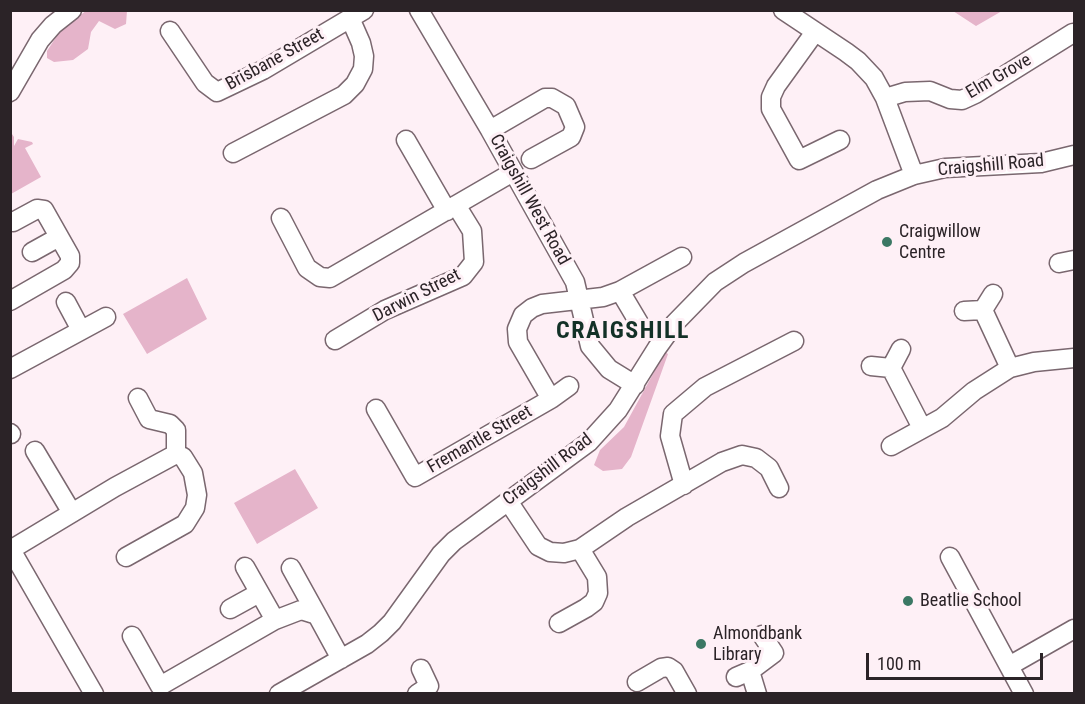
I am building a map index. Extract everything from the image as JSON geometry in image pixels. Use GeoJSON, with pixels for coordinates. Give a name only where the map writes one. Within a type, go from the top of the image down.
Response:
{"type":"FeatureCollection","features":[{"type":"Feature","properties":{"kind":"street"},"geometry":{"type":"LineString","coordinates":[[10,92],[40,40],[53,25],[72,10]]}},
{"type":"Feature","properties":{"kind":"street","name":"Craigshill West Road"},"geometry":{"type":"LineString","coordinates":[[419,10],[490,130],[575,282],[590,346],[609,369],[634,385]]}},
{"type":"Feature","properties":{"kind":"street"},"geometry":{"type":"LineString","coordinates":[[790,12],[858,61],[874,78],[885,98],[914,175]]}},
{"type":"Feature","properties":{"kind":"street","name":"Brisbane Street"},"geometry":{"type":"LineString","coordinates":[[170,31],[205,83],[217,92],[263,70],[346,16],[361,43],[364,56],[363,69],[355,84],[344,95],[233,153]]}},
{"type":"Feature","properties":{"kind":"street"},"geometry":{"type":"LineString","coordinates":[[815,32],[776,86],[771,97],[771,109],[799,160],[840,140]]}},
{"type":"Feature","properties":{"kind":"street","name":"Elm Grove"},"geometry":{"type":"LineString","coordinates":[[885,98],[905,92],[930,91],[951,99],[962,100],[1073,33]]}},
{"type":"Feature","properties":{"kind":"street"},"geometry":{"type":"LineString","coordinates":[[490,130],[545,98],[552,98],[566,106],[575,127],[571,137],[531,159]]}},
{"type":"Feature","properties":{"kind":"street","name":"Darwin Street"},"geometry":{"type":"LineString","coordinates":[[335,340],[385,310],[463,276],[474,262],[472,231],[452,208],[406,140]]}},
{"type":"Feature","properties":{"kind":"street","name":"Craigshill Road"},"geometry":{"type":"LineString","coordinates":[[279,693],[367,644],[381,633],[392,622],[441,554],[459,536],[589,442],[618,410],[675,323],[715,282],[744,262],[877,190],[914,175],[945,168],[1041,163],[1074,154]]}},
{"type":"Feature","properties":{"kind":"street"},"geometry":{"type":"LineString","coordinates":[[281,218],[307,268],[320,277],[330,278],[513,172]]}},
{"type":"Feature","properties":{"kind":"street"},"geometry":{"type":"LineString","coordinates":[[10,301],[64,270],[70,263],[70,256],[44,210],[37,209],[13,222]]}},
{"type":"Feature","properties":{"kind":"street"},"geometry":{"type":"LineString","coordinates":[[32,252],[59,237]]}},
{"type":"Feature","properties":{"kind":"street","name":"Fremantle Street"},"geometry":{"type":"LineString","coordinates":[[551,399],[518,342],[517,328],[524,315],[532,308],[542,304],[580,301],[620,291],[682,257]]}},
{"type":"Feature","properties":{"kind":"street"},"geometry":{"type":"LineString","coordinates":[[620,291],[639,323]]}},
{"type":"Feature","properties":{"kind":"street"},"geometry":{"type":"LineString","coordinates":[[983,310],[993,294]]}},
{"type":"Feature","properties":{"kind":"street"},"geometry":{"type":"LineString","coordinates":[[66,302],[81,330]]}},
{"type":"Feature","properties":{"kind":"street"},"geometry":{"type":"LineString","coordinates":[[964,311],[983,310]]}},
{"type":"Feature","properties":{"kind":"street"},"geometry":{"type":"LineString","coordinates":[[983,310],[1010,368]]}},
{"type":"Feature","properties":{"kind":"street"},"geometry":{"type":"LineString","coordinates":[[10,369],[106,317]]}},
{"type":"Feature","properties":{"kind":"street"},"geometry":{"type":"LineString","coordinates":[[684,485],[670,436],[673,414],[705,387],[794,340]]}},
{"type":"Feature","properties":{"kind":"street"},"geometry":{"type":"LineString","coordinates":[[891,368],[901,349]]}},
{"type":"Feature","properties":{"kind":"street"},"geometry":{"type":"LineString","coordinates":[[891,446],[942,418],[974,391],[1010,368],[1034,362],[1074,358]]}},
{"type":"Feature","properties":{"kind":"street"},"geometry":{"type":"LineString","coordinates":[[871,366],[891,368]]}},
{"type":"Feature","properties":{"kind":"street"},"geometry":{"type":"LineString","coordinates":[[891,368],[922,428]]}},
{"type":"Feature","properties":{"kind":"street","name":"Fremantle Street"},"geometry":{"type":"LineString","coordinates":[[376,409],[415,477],[551,399],[569,386]]}},
{"type":"Feature","properties":{"kind":"street"},"geometry":{"type":"LineString","coordinates":[[138,398],[149,419],[170,424],[176,430],[176,454]]}},
{"type":"Feature","properties":{"kind":"street"},"geometry":{"type":"LineString","coordinates":[[35,451],[72,513]]}},
{"type":"Feature","properties":{"kind":"street"},"geometry":{"type":"LineString","coordinates":[[89,692],[11,548],[176,454]]}},
{"type":"Feature","properties":{"kind":"street"},"geometry":{"type":"LineString","coordinates":[[126,557],[185,524],[195,508],[197,495],[193,473],[183,457],[176,454]]}},
{"type":"Feature","properties":{"kind":"street"},"geometry":{"type":"LineString","coordinates":[[508,501],[538,546],[550,552],[564,553],[580,549],[627,517],[722,462],[742,455],[756,459],[769,468],[779,488]]}},
{"type":"Feature","properties":{"kind":"street"},"geometry":{"type":"LineString","coordinates":[[559,623],[594,602],[598,593],[597,577],[580,549]]}},
{"type":"Feature","properties":{"kind":"street"},"geometry":{"type":"LineString","coordinates":[[950,557],[1024,693]]}},
{"type":"Feature","properties":{"kind":"street"},"geometry":{"type":"LineString","coordinates":[[245,567],[275,620]]}},
{"type":"Feature","properties":{"kind":"street"},"geometry":{"type":"LineString","coordinates":[[291,568],[340,659]]}},
{"type":"Feature","properties":{"kind":"street"},"geometry":{"type":"LineString","coordinates":[[230,609],[259,593]]}},
{"type":"Feature","properties":{"kind":"street"},"geometry":{"type":"LineString","coordinates":[[132,636],[160,686],[275,620],[301,610],[317,615]]}},
{"type":"Feature","properties":{"kind":"street"},"geometry":{"type":"LineString","coordinates":[[1009,666],[1074,629]]}},
{"type":"Feature","properties":{"kind":"street"},"geometry":{"type":"LineString","coordinates":[[757,693],[743,674],[774,653],[762,635]]}},
{"type":"Feature","properties":{"kind":"street"},"geometry":{"type":"LineString","coordinates":[[637,682],[661,668],[668,667],[674,670],[687,693]]}},
{"type":"Feature","properties":{"kind":"street"},"geometry":{"type":"LineString","coordinates":[[417,693],[429,686],[421,669]]}},
{"type":"Feature","properties":{"kind":"shaded area"},"geometry":{"type":"Polygon","coordinates":[[[86,11],[127,11],[126,24],[115,29],[99,21],[91,32],[88,49],[73,60],[54,62],[47,58],[47,51],[62,28],[86,11]]]}},
{"type":"Feature","properties":{"kind":"shaded area"},"geometry":{"type":"Polygon","coordinates":[[[953,11],[1002,11],[976,26],[953,11]]]}},
{"type":"Feature","properties":{"kind":"shaded area"},"geometry":{"type":"Polygon","coordinates":[[[10,131],[14,137],[14,146],[18,139],[32,142],[33,144],[25,148],[41,177],[11,194],[10,131]]]}},
{"type":"Feature","properties":{"kind":"shaded area"},"geometry":{"type":"Polygon","coordinates":[[[187,278],[207,319],[147,354],[123,314],[187,278]]]}},
{"type":"Feature","properties":{"kind":"shaded area"},"geometry":{"type":"Polygon","coordinates":[[[665,352],[668,354],[631,457],[622,469],[603,471],[594,465],[600,450],[624,427],[665,352]]]}},
{"type":"Feature","properties":{"kind":"shaded area"},"geometry":{"type":"Polygon","coordinates":[[[295,469],[318,508],[257,544],[234,503],[295,469]]]}},
{"type":"Feature","properties":{"kind":"place","name":"Craigwillow Centre"},"geometry":{"type":"Point","coordinates":[887,242]}},
{"type":"Feature","properties":{"kind":"place","name":"Beatlie School"},"geometry":{"type":"Point","coordinates":[908,601]}},
{"type":"Feature","properties":{"kind":"place","name":"Almondbank Library"},"geometry":{"type":"Point","coordinates":[701,644]}},
{"type":"Feature","properties":{"kind":"district","name":"CRAIGSHILL"},"geometry":{"type":"Point","coordinates":[623,332]}}]}
